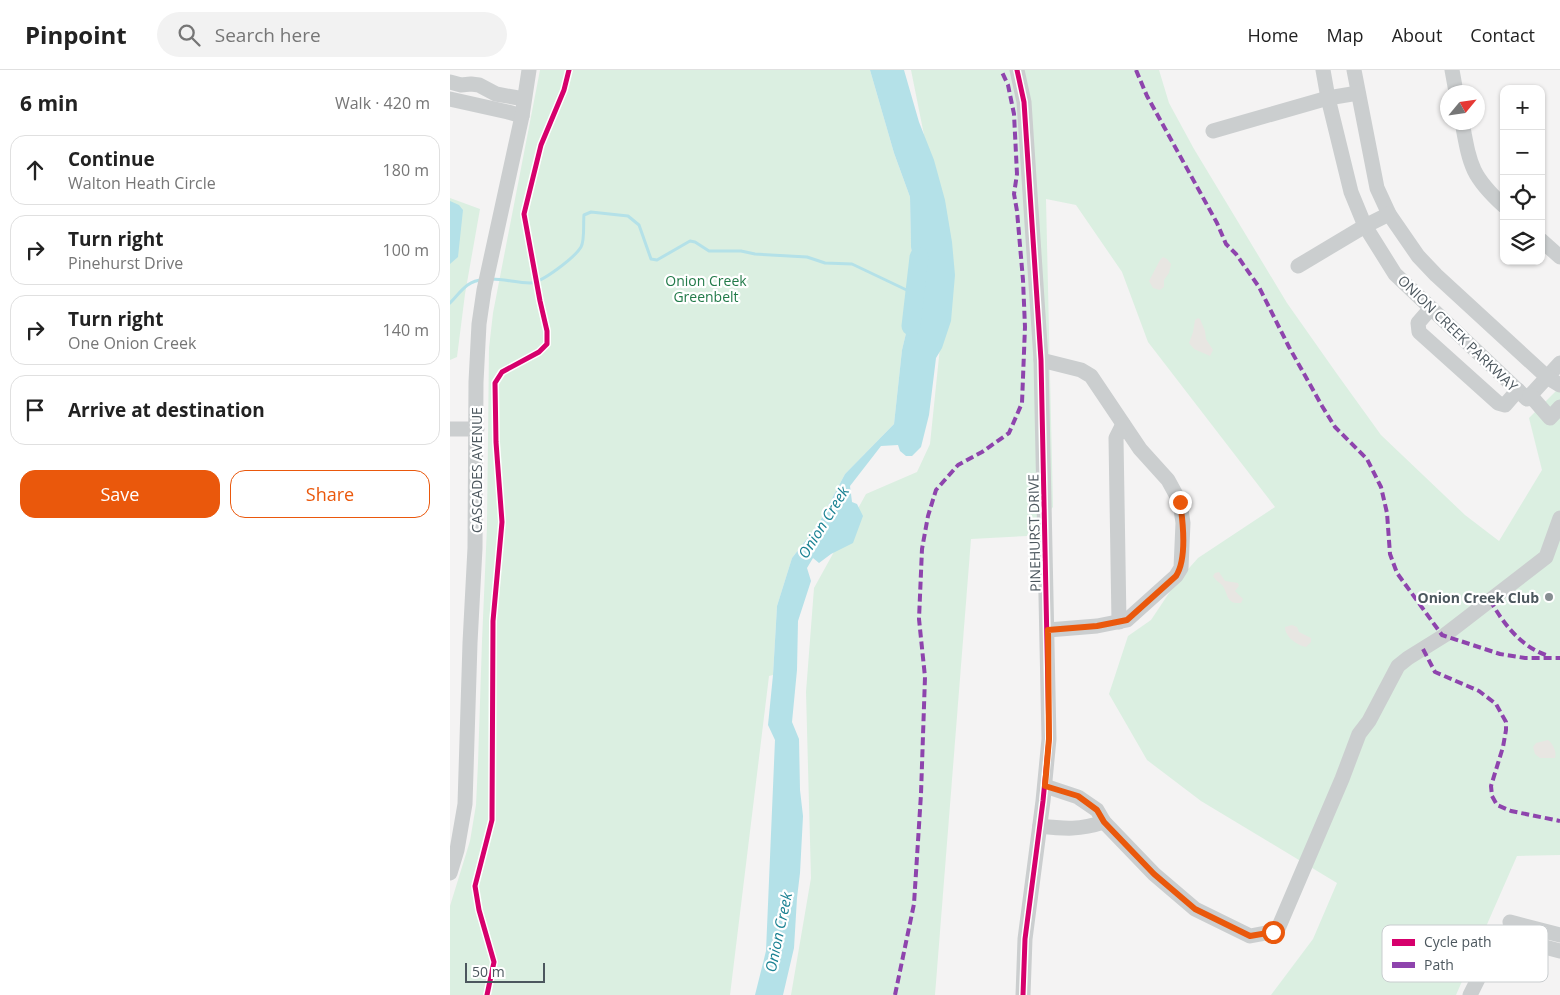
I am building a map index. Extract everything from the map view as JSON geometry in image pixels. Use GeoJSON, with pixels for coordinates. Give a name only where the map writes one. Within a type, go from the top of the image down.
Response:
{"type":"FeatureCollection","features":[{"type":"Feature","properties":{"kind":"street","name":"CASCADES AVENUE"},"geometry":{"type":"LineString","coordinates":[[450,873],[457,850],[465,804],[475,548],[476,382],[480,314],[522,116],[529,70]]}},
{"type":"Feature","properties":{"kind":"street","name":"PINEHURST DRIVE"},"geometry":{"type":"LineString","coordinates":[[1017,70],[1024,102],[1041,360],[1049,739],[1045,786],[1025,939],[1023,995]]}},
{"type":"Feature","properties":{"kind":"street","name":"ONION CREEK PARKWAY"},"geometry":{"type":"LineString","coordinates":[[1323,70],[1351,192],[1365,226],[1395,274],[1525,395],[1555,413]]}},
{"type":"Feature","properties":{"kind":"street","name":"ONION CREEK PARKWAY"},"geometry":{"type":"LineString","coordinates":[[1354,70],[1377,188],[1389,214],[1418,256],[1436,275],[1547,377],[1560,385]]}},
{"type":"Feature","properties":{"kind":"street"},"geometry":{"type":"LineString","coordinates":[[1452,70],[1455,85]]}},
{"type":"Feature","properties":{"kind":"street"},"geometry":{"type":"LineString","coordinates":[[450,82],[461,85],[471,84],[496,94],[524,99]]}},
{"type":"Feature","properties":{"kind":"street"},"geometry":{"type":"LineString","coordinates":[[1213,131],[1328,98],[1358,93]]}},
{"type":"Feature","properties":{"kind":"street"},"geometry":{"type":"LineString","coordinates":[[450,99],[522,116]]}},
{"type":"Feature","properties":{"kind":"street"},"geometry":{"type":"LineString","coordinates":[[1463,130],[1468,160],[1475,174],[1486,190],[1500,202]]}},
{"type":"Feature","properties":{"kind":"street"},"geometry":{"type":"LineString","coordinates":[[1298,266],[1389,214]]}},
{"type":"Feature","properties":{"kind":"street"},"geometry":{"type":"LineString","coordinates":[[1545,244],[1560,257]]}},
{"type":"Feature","properties":{"kind":"street"},"geometry":{"type":"LineString","coordinates":[[1431,308],[1418,323],[1419,332],[1498,403],[1505,404],[1525,395],[1547,377],[1560,363]]}},
{"type":"Feature","properties":{"kind":"street"},"geometry":{"type":"LineString","coordinates":[[1041,360],[1081,370],[1091,376],[1140,449],[1168,480],[1180,502],[1183,523],[1181,568],[1176,576],[1127,620],[1097,626],[1048,630]]}},
{"type":"Feature","properties":{"kind":"street"},"geometry":{"type":"LineString","coordinates":[[1119,622],[1116,438],[1123,424]]}},
{"type":"Feature","properties":{"kind":"street"},"geometry":{"type":"LineString","coordinates":[[450,429],[477,429]]}},
{"type":"Feature","properties":{"kind":"street"},"geometry":{"type":"LineString","coordinates":[[1045,786],[1078,796],[1097,810],[1104,822],[1154,874],[1195,909],[1250,936],[1277,931],[1342,779],[1359,734],[1369,721],[1398,666],[1445,635],[1546,557],[1560,518]]}},
{"type":"Feature","properties":{"kind":"street"},"geometry":{"type":"LineString","coordinates":[[1040,826],[1066,829],[1086,828],[1104,822]]}},
{"type":"Feature","properties":{"kind":"street"},"geometry":{"type":"LineString","coordinates":[[1510,922],[1522,925]]}},
{"type":"Feature","properties":{"kind":"street"},"geometry":{"type":"LineString","coordinates":[[1470,995],[1476,982]]}},
{"type":"Feature","properties":{"kind":"green space","name":"Onion Creek Greenbelt"},"geometry":{"type":"Polygon","coordinates":[[[540,70],[870,70],[894,153],[910,197],[911,247],[917,287],[902,350],[894,424],[845,474],[819,523],[792,558],[777,606],[773,675],[769,676],[730,995],[450,995],[450,906],[470,841],[476,805],[487,526],[489,348],[493,313],[540,70]]]}},
{"type":"Feature","properties":{"kind":"green space","name":"Onion Creek Club"},"geometry":{"type":"Polygon","coordinates":[[[911,70],[1159,70],[1169,103],[1194,149],[1287,303],[1381,435],[1465,515],[1499,541],[1542,470],[1529,418],[1560,387],[1560,855],[1517,856],[1487,925],[1382,925],[1382,982],[1462,982],[1456,995],[1271,995],[1313,939],[1337,883],[1201,801],[1147,760],[1109,694],[1128,636],[1151,620],[1175,584],[1198,558],[1275,507],[1148,342],[1122,272],[1076,205],[1046,199],[1053,507],[1027,536],[971,539],[935,995],[791,995],[811,878],[806,692],[814,588],[866,494],[917,472],[930,444],[949,260],[911,70]]]}},
{"type":"Feature","properties":{"kind":"green space"},"geometry":{"type":"Polygon","coordinates":[[[450,198],[480,209],[465,294],[457,357],[450,360],[450,198]]]}},
{"type":"Feature","properties":{"kind":"sand"},"geometry":{"type":"Polygon","coordinates":[[[1163,257],[1171,264],[1169,273],[1164,280],[1164,287],[1160,290],[1153,288],[1149,281],[1163,257]]]}},
{"type":"Feature","properties":{"kind":"sand"},"geometry":{"type":"Polygon","coordinates":[[[1198,318],[1205,331],[1206,339],[1213,350],[1210,356],[1194,349],[1189,343],[1195,320],[1198,318]]]}},
{"type":"Feature","properties":{"kind":"sand"},"geometry":{"type":"Polygon","coordinates":[[[1219,572],[1225,581],[1238,583],[1239,586],[1235,591],[1243,599],[1241,603],[1232,602],[1228,598],[1222,585],[1213,576],[1219,572]]]}},
{"type":"Feature","properties":{"kind":"sand"},"geometry":{"type":"Polygon","coordinates":[[[1292,625],[1297,627],[1299,632],[1311,638],[1311,642],[1306,647],[1295,642],[1287,634],[1285,627],[1292,625]]]}},
{"type":"Feature","properties":{"kind":"sand"},"geometry":{"type":"Polygon","coordinates":[[[1548,740],[1554,748],[1555,758],[1540,758],[1535,754],[1533,747],[1536,743],[1548,740]]]}},
{"type":"Feature","properties":{"kind":"water"},"geometry":{"type":"Polygon","coordinates":[[[870,70],[904,70],[919,122],[934,160],[945,200],[952,242],[955,275],[951,321],[942,348],[936,358],[929,415],[921,447],[912,456],[906,456],[900,451],[898,445],[881,446],[850,486],[852,502],[857,504],[863,516],[853,543],[831,554],[819,563],[813,558],[807,568],[811,581],[798,621],[797,670],[792,722],[799,739],[800,790],[803,816],[794,948],[783,995],[755,995],[766,951],[775,740],[768,725],[777,606],[792,558],[819,523],[845,474],[894,424],[902,350],[917,287],[911,247],[910,197],[894,153],[870,70]]]}},
{"type":"Feature","properties":{"kind":"water"},"geometry":{"type":"Polygon","coordinates":[[[450,201],[459,205],[463,210],[458,257],[450,264],[450,201]]]}},
{"type":"Feature","properties":{"kind":"waterway"},"geometry":{"type":"LineString","coordinates":[[491,279],[530,283],[550,274],[565,263],[581,247],[584,215],[591,212],[628,216],[639,225],[651,259],[657,260],[690,241],[709,251],[741,251],[755,254],[807,257],[825,263],[852,264],[915,294]]}},
{"type":"Feature","properties":{"kind":"waterway","name":"Onion Creek"},"geometry":{"type":"LineString","coordinates":[[911,326],[919,257]]}},
{"type":"Feature","properties":{"kind":"waterway"},"geometry":{"type":"LineString","coordinates":[[450,303],[472,282],[483,280]]}},
{"type":"Feature","properties":{"kind":"marked path"},"geometry":{"type":"LineString","coordinates":[[895,995],[914,904],[921,794],[925,677],[919,619],[922,549],[928,516],[936,490],[958,465],[982,452],[1009,433],[1022,403],[1025,327],[1023,280],[1014,194],[1017,174],[1014,114],[1008,85],[1001,70]]}},
{"type":"Feature","properties":{"kind":"marked path"},"geometry":{"type":"LineString","coordinates":[[1136,70],[1147,96],[1217,223],[1226,244],[1236,254],[1259,287],[1289,347],[1322,406],[1335,427],[1367,459],[1381,487],[1387,513],[1390,554],[1397,573],[1442,635],[1500,654],[1525,658],[1560,658]]}},
{"type":"Feature","properties":{"kind":"marked path"},"geometry":{"type":"LineString","coordinates":[[1490,600],[1520,640],[1546,655]]}},
{"type":"Feature","properties":{"kind":"marked path"},"geometry":{"type":"LineString","coordinates":[[1423,649],[1435,672],[1479,691],[1496,704],[1506,722],[1503,747],[1491,786],[1492,796],[1497,805],[1511,811],[1560,821]]}},
{"type":"Feature","properties":{"kind":"cycle path"},"geometry":{"type":"LineString","coordinates":[[487,995],[494,962],[479,910],[475,886],[492,820],[493,621],[502,522],[496,442],[495,383],[502,372],[539,352],[547,344],[547,331],[524,214],[541,145],[564,90],[569,70]]}},
{"type":"Feature","properties":{"kind":"cycle path"},"geometry":{"type":"LineString","coordinates":[[1017,70],[1024,102],[1041,360],[1049,739],[1025,939],[1023,995]]}},
{"type":"Feature","properties":{"kind":"place","name":"Onion Creek Club"},"geometry":{"type":"Point","coordinates":[1549,597]}},
{"type":"Feature","properties":{"kind":"route"},"geometry":{"type":"LineString","coordinates":[[1180,502],[1183,523],[1181,568],[1176,576],[1127,620],[1097,626],[1048,630],[1049,739],[1045,786],[1078,796],[1097,810],[1104,822],[1154,874],[1195,909],[1250,936],[1273,932]]}}]}
